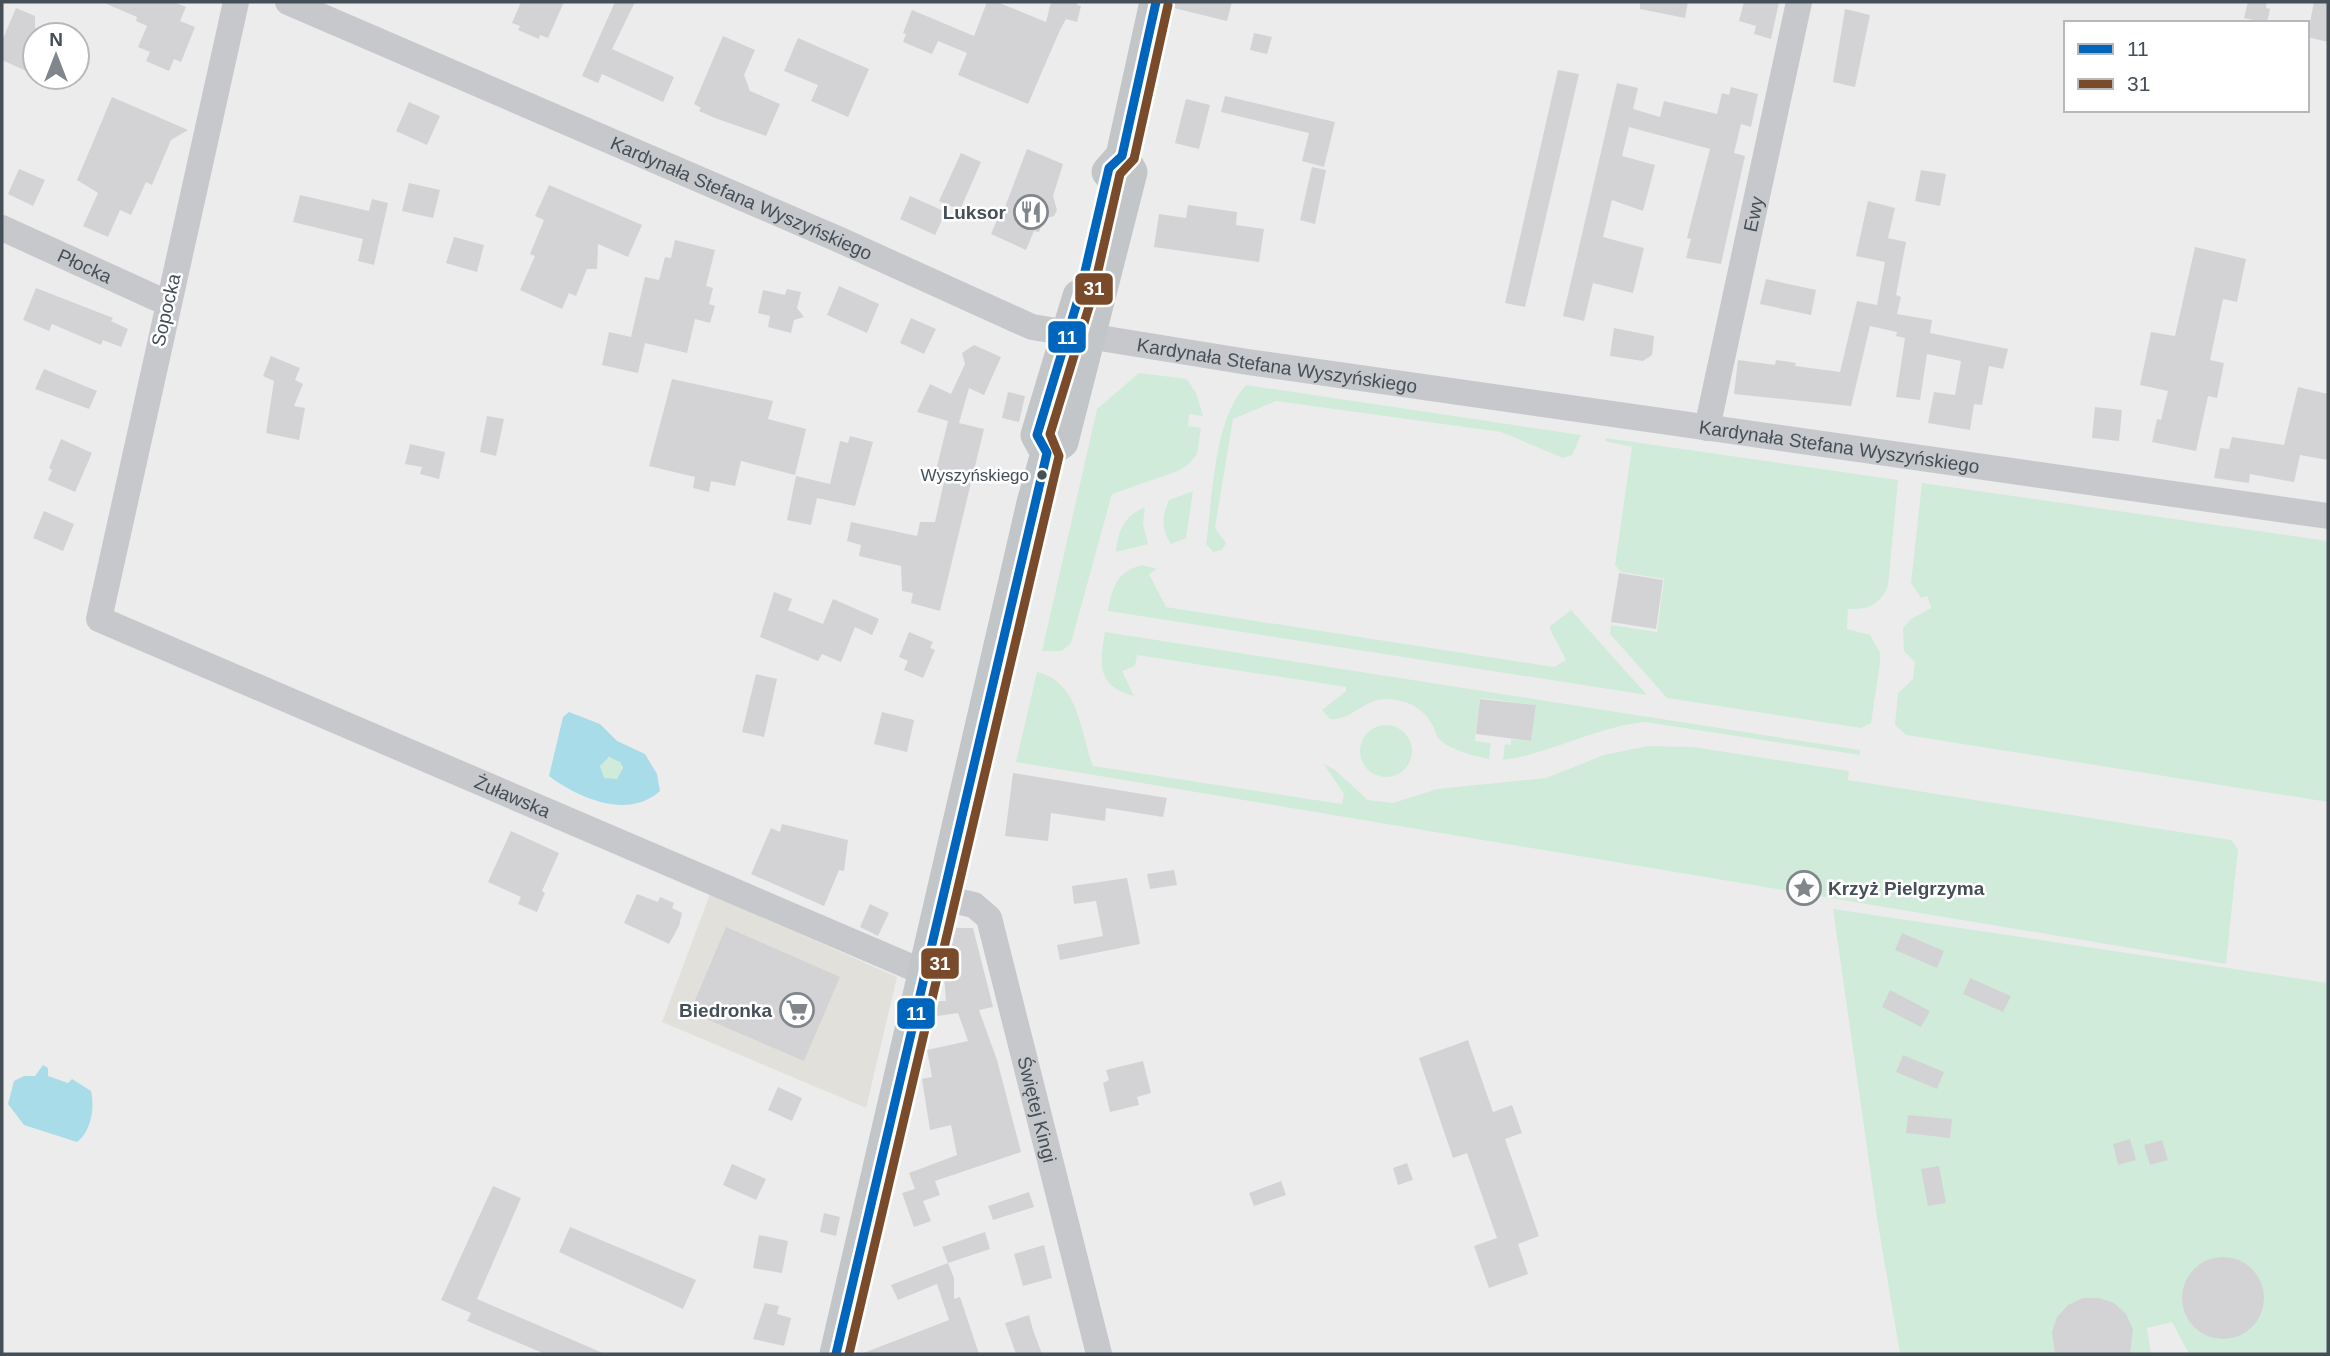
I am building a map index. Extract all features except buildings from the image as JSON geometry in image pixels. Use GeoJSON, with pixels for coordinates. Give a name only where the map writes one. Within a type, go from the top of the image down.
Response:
{"type":"FeatureCollection","features":[{"type":"Feature","properties":{"kind":"main road"},"geometry":{"type":"LineString","coordinates":[[836,1354],[1047,453],[1062,442],[1079,335],[1130,172],[1122,156],[1156,2]]}},
{"type":"Feature","properties":{"kind":"street","name":"Sopocka"},"geometry":{"type":"LineString","coordinates":[[99,619],[167,303],[236,2]]}},
{"type":"Feature","properties":{"kind":"street","name":"Kardynała Stefana Wyszyńskiego"},"geometry":{"type":"LineString","coordinates":[[289,2],[876,255],[1032,327],[1707,428],[2328,516]]}},
{"type":"Feature","properties":{"kind":"street","name":"Ewy"},"geometry":{"type":"LineString","coordinates":[[1707,428],[1799,2]]}},
{"type":"Feature","properties":{"kind":"street","name":"Płocka"},"geometry":{"type":"LineString","coordinates":[[2,228],[167,303]]}},
{"type":"Feature","properties":{"kind":"street","name":"Żuławska"},"geometry":{"type":"LineString","coordinates":[[99,619],[925,973]]}},
{"type":"Feature","properties":{"kind":"street","name":"Świętej Kingi"},"geometry":{"type":"LineString","coordinates":[[942,898],[974,905],[989,918],[1099,1354]]}},
{"type":"Feature","properties":{"kind":"shaded area"},"geometry":{"type":"Polygon","coordinates":[[[710,894],[897,977],[866,1108],[662,1022],[710,894]]]}},
{"type":"Feature","properties":{"kind":"green space"},"geometry":{"type":"Polygon","coordinates":[[[1139,373],[1187,379],[1196,393],[1203,416],[1189,414],[1188,426],[1201,428],[1197,454],[1189,464],[1178,471],[1112,494],[1071,643],[1062,651],[1042,651],[1097,409],[1139,373]]]}},
{"type":"Feature","properties":{"kind":"green space"},"geometry":{"type":"Polygon","coordinates":[[[1246,385],[1581,435],[1572,455],[1563,458],[1501,432],[1276,401],[1233,419],[1215,528],[1226,543],[1222,550],[1213,552],[1206,544],[1216,460],[1227,418],[1246,385]]]}},
{"type":"Feature","properties":{"kind":"green space"},"geometry":{"type":"Polygon","coordinates":[[[1606,438],[1898,480],[1888,586],[1881,598],[1872,605],[1848,609],[1847,629],[1870,635],[1880,653],[1871,723],[1861,728],[1667,698],[1610,634],[1611,625],[1657,632],[1664,579],[1621,572],[1615,565],[1632,447],[1605,441],[1606,438]]]}},
{"type":"Feature","properties":{"kind":"green space"},"geometry":{"type":"Polygon","coordinates":[[[1922,483],[2328,541],[2328,802],[1906,735],[1895,725],[1898,693],[1913,679],[1915,662],[1904,651],[1903,628],[1911,619],[1931,608],[1927,596],[1921,598],[1911,583],[1922,483]]]}},
{"type":"Feature","properties":{"kind":"green space"},"geometry":{"type":"Polygon","coordinates":[[[1193,491],[1186,538],[1171,544],[1165,533],[1164,522],[1169,500],[1193,491]]]}},
{"type":"Feature","properties":{"kind":"green space"},"geometry":{"type":"Polygon","coordinates":[[[1145,507],[1143,524],[1148,544],[1116,552],[1123,525],[1145,507]]]}},
{"type":"Feature","properties":{"kind":"green space"},"geometry":{"type":"Polygon","coordinates":[[[1142,565],[1157,569],[1149,574],[1166,607],[1554,667],[1566,660],[1549,627],[1571,610],[1647,695],[1108,611],[1117,582],[1126,572],[1142,565]]]}},
{"type":"Feature","properties":{"kind":"green space"},"geometry":{"type":"Polygon","coordinates":[[[1105,632],[1860,750],[1860,755],[1645,722],[1609,729],[1539,752],[1503,760],[1505,744],[1511,745],[1511,739],[1531,741],[1536,705],[1480,698],[1475,741],[1491,743],[1489,759],[1448,746],[1438,737],[1425,715],[1416,707],[1401,701],[1378,700],[1347,716],[1330,719],[1322,710],[1346,691],[1346,687],[1137,655],[1135,666],[1122,671],[1134,696],[1113,686],[1103,673],[1105,632]]]}},
{"type":"Feature","properties":{"kind":"green space"},"geometry":{"type":"Polygon","coordinates":[[[1037,672],[1051,677],[1070,697],[1081,723],[1093,766],[1342,804],[1344,794],[1323,763],[1335,770],[1368,800],[1393,803],[1437,789],[1546,778],[1604,755],[1648,746],[1693,747],[1849,771],[1848,780],[2231,840],[2238,849],[2226,964],[1016,762],[1037,672]]]}},
{"type":"Feature","properties":{"kind":"green space"},"geometry":{"type":"Polygon","coordinates":[[[1386,725],[1396,727],[1404,733],[1410,741],[1410,761],[1404,769],[1396,775],[1386,777],[1376,775],[1368,769],[1362,761],[1360,751],[1362,741],[1368,733],[1376,727],[1386,725]]]}},
{"type":"Feature","properties":{"kind":"green space"},"geometry":{"type":"Polygon","coordinates":[[[611,758],[619,761],[622,769],[619,777],[611,780],[603,777],[600,769],[603,761],[611,758]]]}},
{"type":"Feature","properties":{"kind":"green space"},"geometry":{"type":"Polygon","coordinates":[[[1833,909],[2328,983],[2328,1354],[2189,1354],[2172,1322],[2147,1328],[2151,1354],[1900,1354],[1877,1218],[1833,909]]]}},
{"type":"Feature","properties":{"kind":"water"},"geometry":{"type":"Polygon","coordinates":[[[569,712],[600,724],[617,741],[645,754],[657,774],[660,791],[647,800],[633,804],[603,803],[574,792],[549,776],[563,717],[569,712]],[[609,757],[600,766],[604,778],[617,779],[623,768],[620,762],[609,757]]]}},
{"type":"Feature","properties":{"kind":"water"},"geometry":{"type":"Polygon","coordinates":[[[43,1065],[48,1068],[48,1076],[68,1083],[72,1079],[91,1091],[91,1119],[86,1132],[77,1142],[24,1125],[8,1104],[14,1081],[24,1076],[35,1076],[43,1065]]]}},
{"type":"Feature","properties":{"kind":"transit line","name":"11"},"geometry":{"type":"LineString","coordinates":[[836,1354],[1047,453],[1037,435],[1080,293],[1109,168],[1122,156],[1156,2]]}},
{"type":"Feature","properties":{"kind":"transit line","name":"31"},"geometry":{"type":"LineString","coordinates":[[849,1354],[1059,456],[1050,434],[1092,297],[1120,174],[1134,159],[1168,5]]}},
{"type":"Feature","properties":{"kind":"place","name":"Luksor"},"geometry":{"type":"Point","coordinates":[1031,212]}},
{"type":"Feature","properties":{"kind":"place","name":"Wyszyńskiego"},"geometry":{"type":"Point","coordinates":[1042,475]}},
{"type":"Feature","properties":{"kind":"place","name":"Krzyż Pielgrzyma"},"geometry":{"type":"Point","coordinates":[1804,888]}},
{"type":"Feature","properties":{"kind":"place","name":"Biedronka"},"geometry":{"type":"Point","coordinates":[797,1010]}}]}
